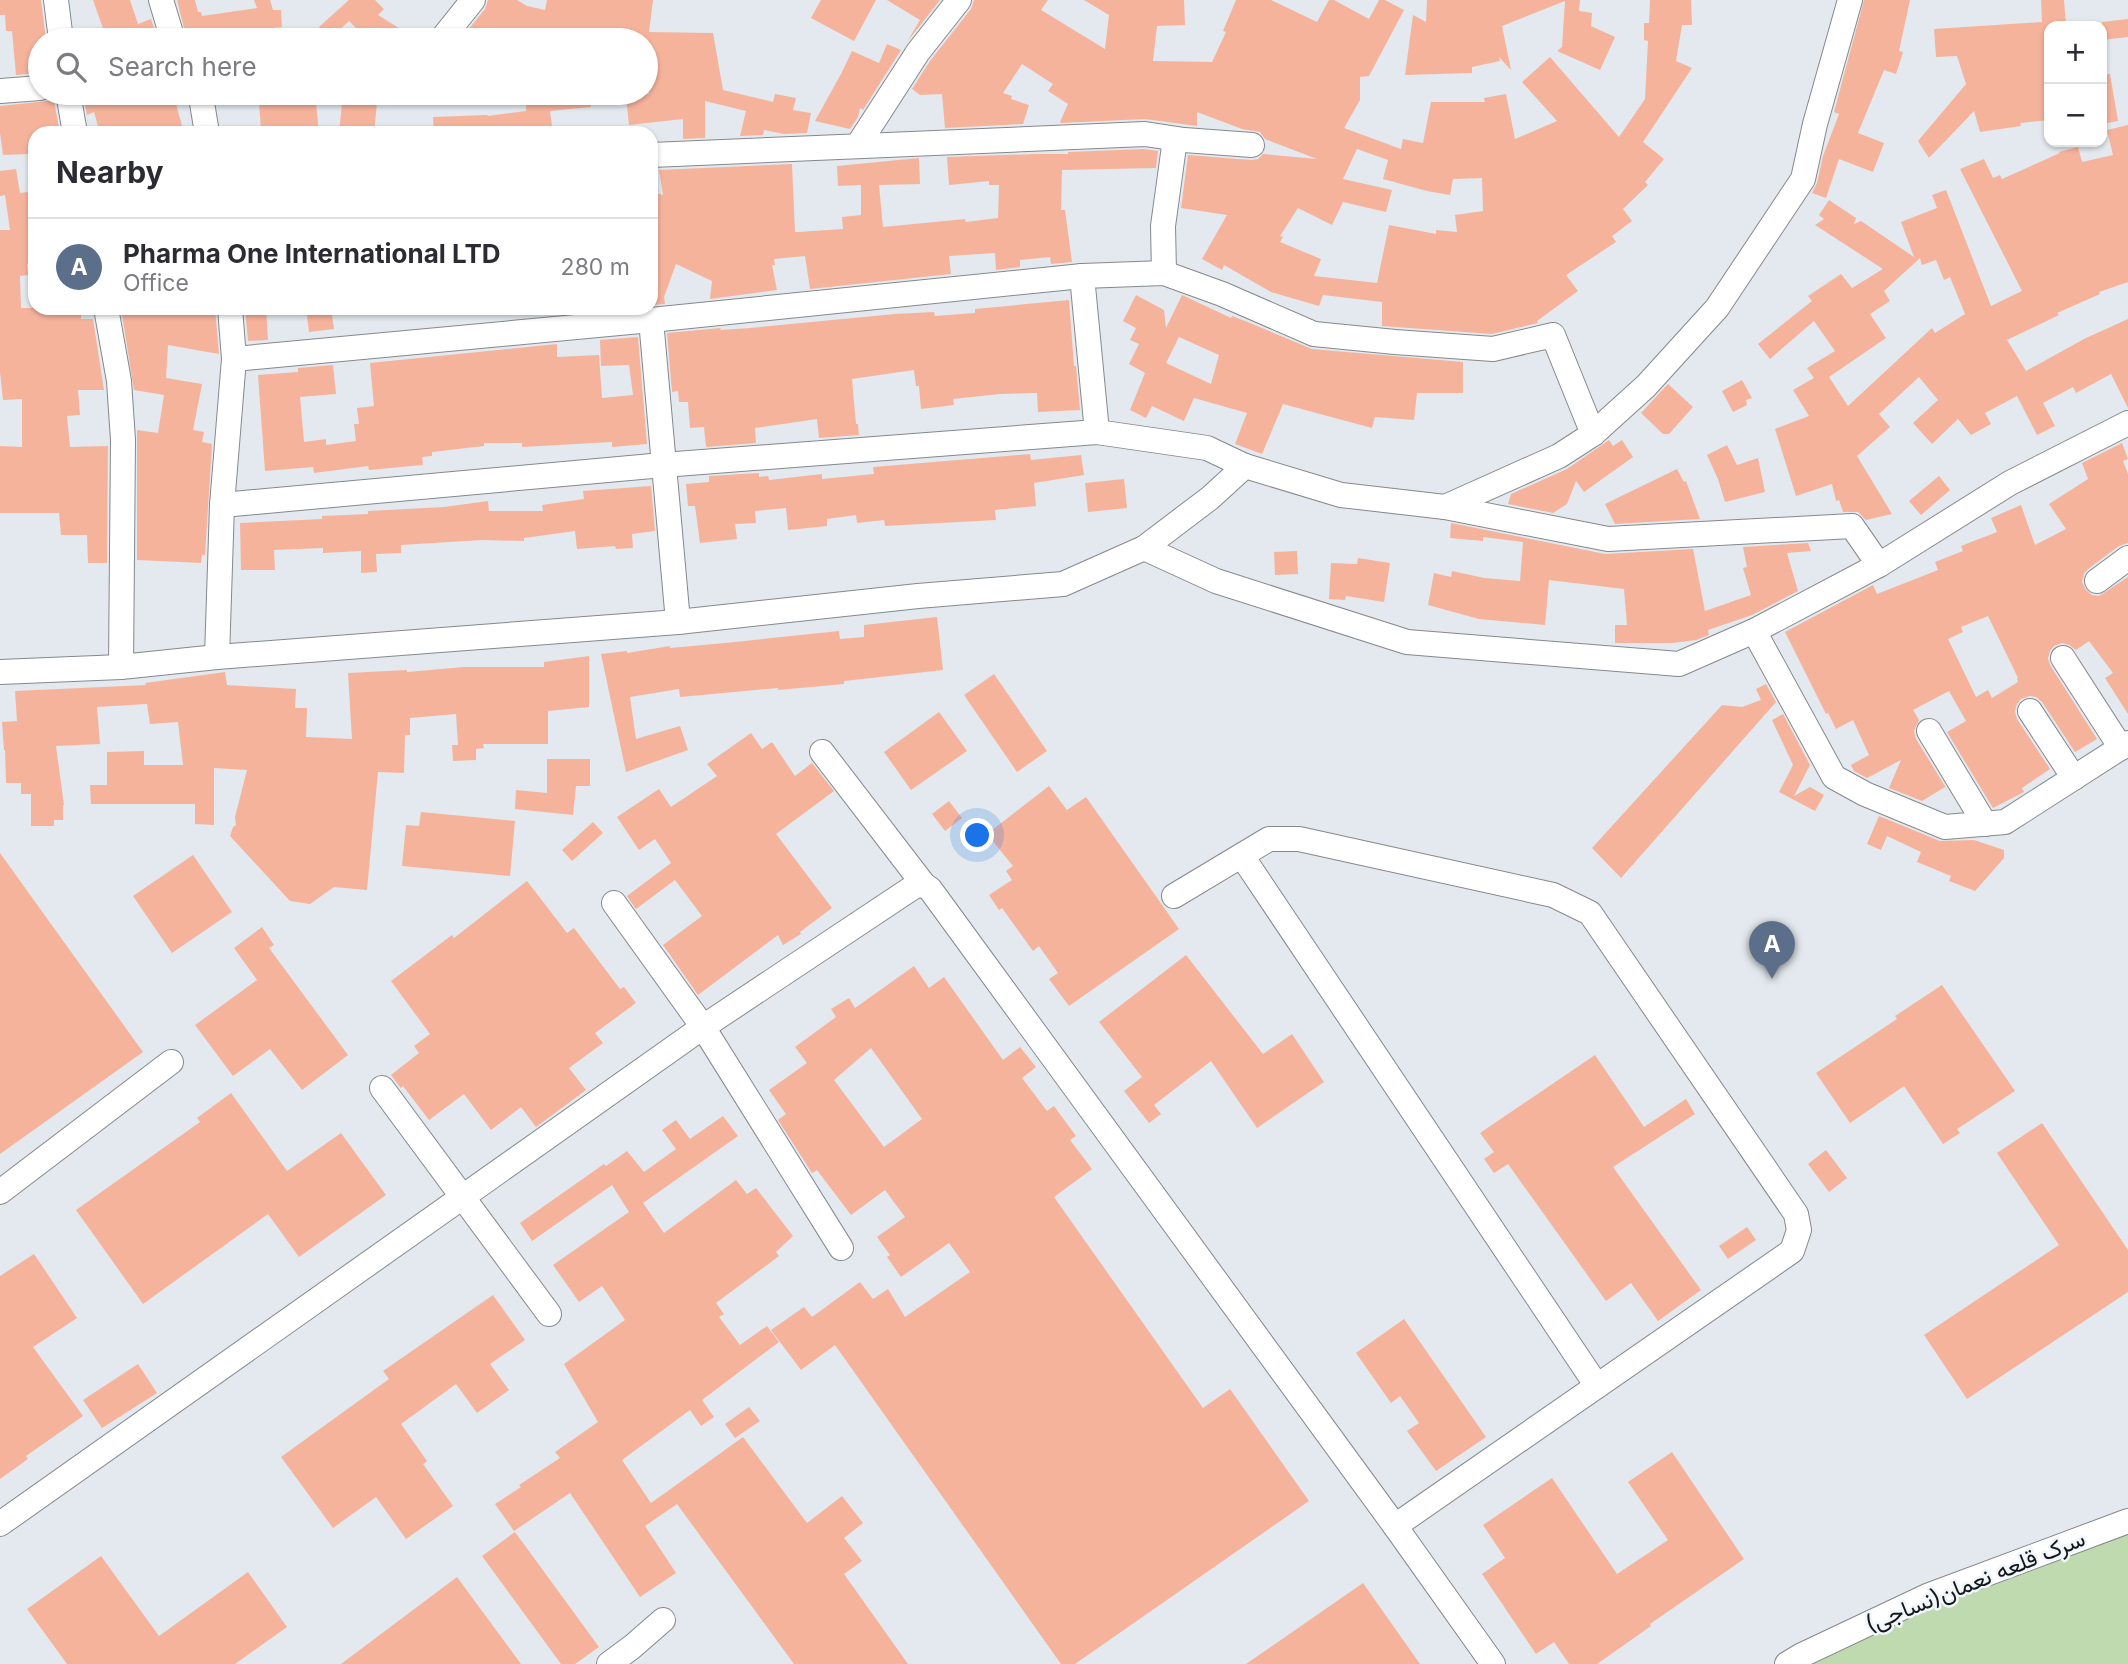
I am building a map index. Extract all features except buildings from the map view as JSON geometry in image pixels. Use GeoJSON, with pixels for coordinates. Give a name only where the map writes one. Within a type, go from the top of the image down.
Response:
{"type":"FeatureCollection","features":[{"type":"Feature","properties":{"kind":"street"},"geometry":{"type":"LineString","coordinates":[[56,0],[60,28]]}},
{"type":"Feature","properties":{"kind":"street"},"geometry":{"type":"LineString","coordinates":[[161,0],[169,28]]}},
{"type":"Feature","properties":{"kind":"street"},"geometry":{"type":"LineString","coordinates":[[451,28],[474,0]]}},
{"type":"Feature","properties":{"kind":"street"},"geometry":{"type":"LineString","coordinates":[[858,145],[918,52],[959,0]]}},
{"type":"Feature","properties":{"kind":"street"},"geometry":{"type":"LineString","coordinates":[[1445,507],[1559,456],[1593,434],[1646,386],[1717,309],[1803,178],[1815,124],[1850,0]]}},
{"type":"Feature","properties":{"kind":"street"},"geometry":{"type":"LineString","coordinates":[[0,91],[28,89]]}},
{"type":"Feature","properties":{"kind":"street"},"geometry":{"type":"LineString","coordinates":[[70,105],[74,126]]}},
{"type":"Feature","properties":{"kind":"street"},"geometry":{"type":"LineString","coordinates":[[203,105],[207,126]]}},
{"type":"Feature","properties":{"kind":"street"},"geometry":{"type":"LineString","coordinates":[[658,155],[1145,134],[1252,145]]}},
{"type":"Feature","properties":{"kind":"street"},"geometry":{"type":"LineString","coordinates":[[1164,273],[1163,226],[1175,139]]}},
{"type":"Feature","properties":{"kind":"street"},"geometry":{"type":"LineString","coordinates":[[233,359],[1082,276],[1164,273],[1222,294],[1314,334],[1493,349],[1553,335],[1593,434]]}},
{"type":"Feature","properties":{"kind":"street"},"geometry":{"type":"LineString","coordinates":[[1082,276],[1097,432]]}},
{"type":"Feature","properties":{"kind":"street"},"geometry":{"type":"LineString","coordinates":[[107,315],[119,381],[124,440],[121,667]]}},
{"type":"Feature","properties":{"kind":"street"},"geometry":{"type":"LineString","coordinates":[[217,657],[222,505],[233,359],[230,315]]}},
{"type":"Feature","properties":{"kind":"street"},"geometry":{"type":"LineString","coordinates":[[651,320],[678,622]]}},
{"type":"Feature","properties":{"kind":"street"},"geometry":{"type":"LineString","coordinates":[[1144,548],[1216,582],[1407,642],[1679,664],[1754,631],[1879,565],[2010,483],[2128,423]]}},
{"type":"Feature","properties":{"kind":"street"},"geometry":{"type":"LineString","coordinates":[[222,505],[663,465],[1097,432],[1207,449],[1244,466],[1341,495],[1445,507],[1608,539],[1852,526],[1879,565]]}},
{"type":"Feature","properties":{"kind":"street"},"geometry":{"type":"LineString","coordinates":[[0,672],[121,667],[217,657],[678,622],[918,596],[1063,584],[1144,548],[1210,498],[1244,466]]}},
{"type":"Feature","properties":{"kind":"street"},"geometry":{"type":"LineString","coordinates":[[2097,581],[2128,558]]}},
{"type":"Feature","properties":{"kind":"street"},"geometry":{"type":"LineString","coordinates":[[1754,631],[1835,777],[1864,793],[1945,827],[2004,822],[2125,746],[2063,658]]}},
{"type":"Feature","properties":{"kind":"street"},"geometry":{"type":"LineString","coordinates":[[2030,711],[2074,778]]}},
{"type":"Feature","properties":{"kind":"street"},"geometry":{"type":"LineString","coordinates":[[1929,731],[1985,824]]}},
{"type":"Feature","properties":{"kind":"street"},"geometry":{"type":"LineString","coordinates":[[822,752],[939,901],[1493,1664]]}},
{"type":"Feature","properties":{"kind":"street"},"geometry":{"type":"LineString","coordinates":[[1174,896],[1269,839],[1299,839],[1553,895],[1590,913],[1796,1214],[1800,1230],[1792,1251],[1395,1526]]}},
{"type":"Feature","properties":{"kind":"street"},"geometry":{"type":"LineString","coordinates":[[1242,856],[1597,1386]]}},
{"type":"Feature","properties":{"kind":"street"},"geometry":{"type":"LineString","coordinates":[[0,1524],[703,1027],[915,886],[924,885]]}},
{"type":"Feature","properties":{"kind":"street"},"geometry":{"type":"LineString","coordinates":[[614,904],[703,1027],[841,1248]]}},
{"type":"Feature","properties":{"kind":"street"},"geometry":{"type":"LineString","coordinates":[[0,1192],[171,1062]]}},
{"type":"Feature","properties":{"kind":"street"},"geometry":{"type":"LineString","coordinates":[[382,1088],[549,1314]]}},
{"type":"Feature","properties":{"kind":"street","name":"سرک قلعه نعمان(نساجی)"},"geometry":{"type":"LineString","coordinates":[[1787,1664],[1927,1596],[2128,1521]]}},
{"type":"Feature","properties":{"kind":"street"},"geometry":{"type":"LineString","coordinates":[[609,1664],[639,1656],[663,1620]]}},
{"type":"Feature","properties":{"kind":"green space"},"geometry":{"type":"Polygon","coordinates":[[[2128,1521],[2128,1664],[1787,1664],[2128,1521]]]}},
{"type":"Feature","properties":{"kind":"place","name":"Pharma One International LTD"},"geometry":{"type":"Point","coordinates":[1772,979]}}]}
